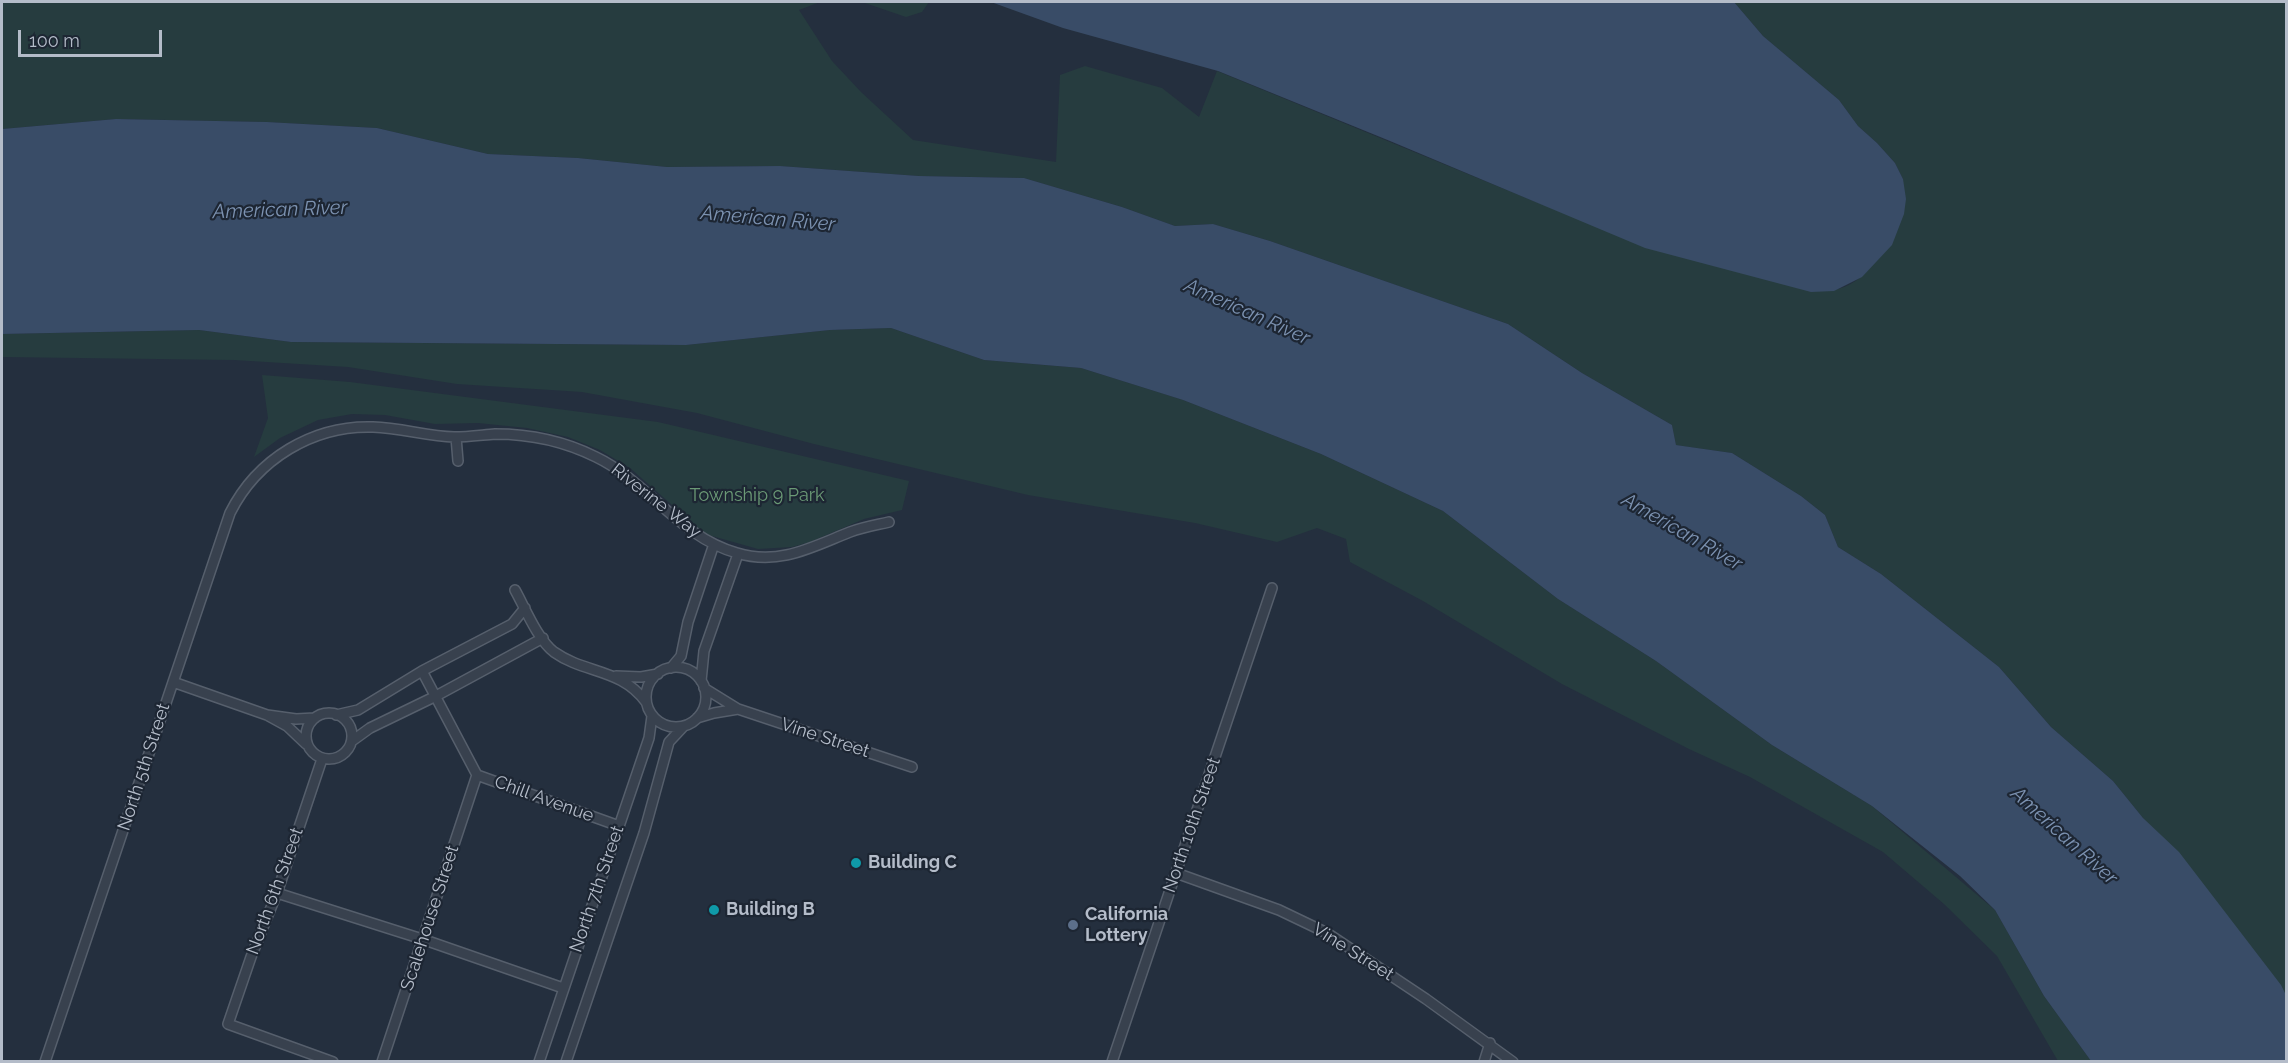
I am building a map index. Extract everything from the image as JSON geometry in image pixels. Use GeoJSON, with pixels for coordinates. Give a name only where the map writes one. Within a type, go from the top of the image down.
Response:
{"type":"FeatureCollection","features":[{"type":"Feature","properties":{"kind":"street","name":"Riverine Way"},"geometry":{"type":"LineString","coordinates":[[254,477],[283,452],[306,440],[330,432],[375,427],[456,437],[492,434],[525,435],[550,440],[585,452],[621,471],[693,533],[738,554],[774,556],[798,553],[864,527],[889,522]]}},
{"type":"Feature","properties":{"kind":"street"},"geometry":{"type":"LineString","coordinates":[[456,437],[458,461]]}},
{"type":"Feature","properties":{"kind":"street","name":"North 5th Street"},"geometry":{"type":"LineString","coordinates":[[45,1062],[230,513],[254,477]]}},
{"type":"Feature","properties":{"kind":"street"},"geometry":{"type":"LineString","coordinates":[[515,590],[553,651],[570,661],[616,676],[640,677],[657,674],[670,668],[681,656],[688,622],[714,544]]}},
{"type":"Feature","properties":{"kind":"street"},"geometry":{"type":"LineString","coordinates":[[616,676],[640,694],[652,716],[661,723],[672,727],[683,727],[697,718],[705,704],[704,651],[738,554]]}},
{"type":"Feature","properties":{"kind":"street","name":"North 10th Street"},"geometry":{"type":"LineString","coordinates":[[1112,1062],[1272,588]]}},
{"type":"Feature","properties":{"kind":"street"},"geometry":{"type":"LineString","coordinates":[[336,715],[358,710],[422,671],[512,624],[525,608]]}},
{"type":"Feature","properties":{"kind":"street"},"geometry":{"type":"LineString","coordinates":[[173,682],[267,715],[287,726],[322,759],[337,758],[349,748],[352,741],[370,728],[436,696],[543,638]]}},
{"type":"Feature","properties":{"kind":"street"},"geometry":{"type":"LineString","coordinates":[[670,668],[688,670],[703,685]]}},
{"type":"Feature","properties":{"kind":"street","name":"Chill Avenue"},"geometry":{"type":"LineString","coordinates":[[422,671],[477,774],[619,826]]}},
{"type":"Feature","properties":{"kind":"street"},"geometry":{"type":"LineString","coordinates":[[646,702],[648,687],[657,674]]}},
{"type":"Feature","properties":{"kind":"street","name":"Vine Street"},"geometry":{"type":"LineString","coordinates":[[703,685],[738,709],[912,766]]}},
{"type":"Feature","properties":{"kind":"street","name":"Vine Street"},"geometry":{"type":"LineString","coordinates":[[697,718],[714,712],[738,709]]}},
{"type":"Feature","properties":{"kind":"street"},"geometry":{"type":"LineString","coordinates":[[267,715],[296,719],[315,718],[329,713],[336,715],[347,722],[352,741]]}},
{"type":"Feature","properties":{"kind":"street","name":"North 7th Street"},"geometry":{"type":"LineString","coordinates":[[539,1062],[649,738],[652,716]]}},
{"type":"Feature","properties":{"kind":"street"},"geometry":{"type":"LineString","coordinates":[[306,744],[307,729],[315,718]]}},
{"type":"Feature","properties":{"kind":"street","name":"North 7th Street"},"geometry":{"type":"LineString","coordinates":[[566,1062],[644,833],[669,742],[683,727]]}},
{"type":"Feature","properties":{"kind":"street","name":"North 6th Street"},"geometry":{"type":"LineString","coordinates":[[322,759],[277,893],[251,957],[228,1024],[333,1062]]}},
{"type":"Feature","properties":{"kind":"street","name":"Scalehouse Street"},"geometry":{"type":"LineString","coordinates":[[382,1062],[477,774]]}},
{"type":"Feature","properties":{"kind":"street","name":"Vine Street"},"geometry":{"type":"LineString","coordinates":[[1176,873],[1279,910],[1327,933],[1490,1043],[1513,1062]]}},
{"type":"Feature","properties":{"kind":"street"},"geometry":{"type":"LineString","coordinates":[[277,893],[422,939],[563,988]]}},
{"type":"Feature","properties":{"kind":"street"},"geometry":{"type":"LineString","coordinates":[[1484,1062],[1490,1043]]}},
{"type":"Feature","properties":{"kind":"green space"},"geometry":{"type":"Polygon","coordinates":[[[2,2],[820,2],[799,10],[832,61],[861,92],[913,140],[1056,162],[1060,75],[1085,66],[1162,88],[1199,117],[1217,71],[1536,202],[1777,282],[1816,290],[1828,290],[1839,289],[1850,284],[1861,277],[1871,266],[1903,179],[1895,163],[1858,126],[1839,100],[1763,36],[1734,2],[2286,2],[2286,995],[2113,781],[2051,727],[1999,667],[1881,574],[1838,547],[1825,515],[1801,496],[1732,453],[1676,445],[1672,425],[1582,373],[1508,324],[1270,241],[1213,224],[1175,226],[1122,207],[1024,178],[919,176],[780,166],[667,167],[578,158],[488,154],[377,128],[267,122],[116,119],[2,129],[2,2]]]}},
{"type":"Feature","properties":{"kind":"green space"},"geometry":{"type":"Polygon","coordinates":[[[862,2],[929,2],[922,12],[906,17],[862,2]]]}},
{"type":"Feature","properties":{"kind":"green space"},"geometry":{"type":"Polygon","coordinates":[[[891,328],[984,360],[1081,368],[1183,400],[1321,454],[1443,511],[1558,599],[1656,661],[1772,745],[1872,806],[1995,910],[2044,996],[2091,1061],[2058,1061],[1997,956],[1944,904],[1883,852],[1750,777],[1689,749],[1562,684],[1423,601],[1350,562],[1346,539],[1317,528],[1277,542],[1195,523],[1028,495],[814,444],[697,413],[582,392],[457,384],[348,367],[234,360],[2,357],[2,334],[199,330],[291,342],[686,345],[830,330],[891,328]]]}},
{"type":"Feature","properties":{"kind":"green space","name":"Township 9 Park"},"geometry":{"type":"Polygon","coordinates":[[[262,375],[350,382],[658,422],[909,481],[902,510],[864,519],[810,542],[792,547],[758,549],[705,534],[630,468],[600,450],[568,437],[527,428],[478,423],[435,424],[385,415],[352,414],[318,420],[280,438],[254,457],[268,418],[262,375]]]}},
{"type":"Feature","properties":{"kind":"water"},"geometry":{"type":"Polygon","coordinates":[[[991,2],[1734,2],[1763,36],[1839,100],[1858,126],[1895,163],[1903,179],[1906,199],[1904,214],[1892,245],[1862,277],[1834,291],[1811,292],[1645,248],[1218,71],[1063,28],[991,2]]]}},
{"type":"Feature","properties":{"kind":"water","name":"American River"},"geometry":{"type":"Polygon","coordinates":[[[116,119],[267,122],[377,128],[488,154],[578,158],[667,167],[780,166],[919,176],[1024,178],[1122,207],[1175,226],[1213,224],[1270,241],[1508,324],[1582,373],[1672,425],[1676,445],[1732,453],[1801,496],[1825,515],[1838,547],[1881,574],[1999,667],[2051,727],[2113,781],[2143,818],[2179,852],[2281,985],[2286,995],[2286,1061],[2091,1061],[2044,996],[1995,910],[1960,876],[1872,806],[1772,745],[1656,661],[1558,599],[1443,511],[1321,454],[1183,400],[1081,368],[984,360],[891,328],[830,330],[686,345],[291,342],[199,330],[2,334],[2,129],[116,119]]]}},
{"type":"Feature","properties":{"kind":"place","name":"Building C"},"geometry":{"type":"Point","coordinates":[856,863]}},
{"type":"Feature","properties":{"kind":"place","name":"Building B"},"geometry":{"type":"Point","coordinates":[714,910]}},
{"type":"Feature","properties":{"kind":"place","name":"California Lottery"},"geometry":{"type":"Point","coordinates":[1073,925]}}]}
